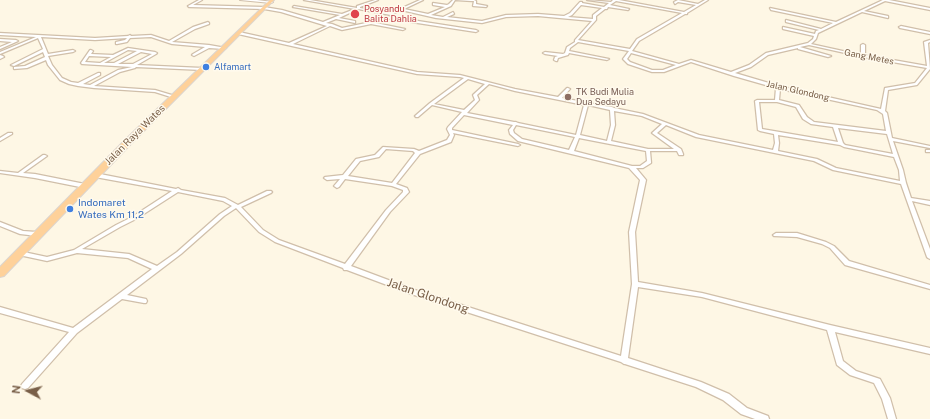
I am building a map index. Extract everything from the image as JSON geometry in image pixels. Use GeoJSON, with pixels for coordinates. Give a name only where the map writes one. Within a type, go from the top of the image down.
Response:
{"type":"FeatureCollection","features":[{"type":"Feature","properties":{"kind":"highway","name":"Jalan Raya Wates"},"geometry":{"type":"LineString","coordinates":[[0,273],[202,69],[272,1]]}},
{"type":"Feature","properties":{"kind":"street"},"geometry":{"type":"LineString","coordinates":[[201,0],[189,6],[264,8],[281,11],[346,29],[363,23],[374,23],[403,29]]}},
{"type":"Feature","properties":{"kind":"street"},"geometry":{"type":"LineString","coordinates":[[242,0],[272,1]]}},
{"type":"Feature","properties":{"kind":"street"},"geometry":{"type":"LineString","coordinates":[[304,0],[338,4],[391,14]]}},
{"type":"Feature","properties":{"kind":"street"},"geometry":{"type":"LineString","coordinates":[[281,11],[310,0]]}},
{"type":"Feature","properties":{"kind":"street"},"geometry":{"type":"LineString","coordinates":[[324,23],[376,0]]}},
{"type":"Feature","properties":{"kind":"street"},"geometry":{"type":"LineString","coordinates":[[374,23],[422,0]]}},
{"type":"Feature","properties":{"kind":"street"},"geometry":{"type":"LineString","coordinates":[[434,0],[446,2]]}},
{"type":"Feature","properties":{"kind":"street"},"geometry":{"type":"LineString","coordinates":[[428,15],[447,6],[455,0],[472,0],[475,1],[474,5],[486,6]]}},
{"type":"Feature","properties":{"kind":"street"},"geometry":{"type":"LineString","coordinates":[[588,0],[641,4],[686,13]]}},
{"type":"Feature","properties":{"kind":"street"},"geometry":{"type":"LineString","coordinates":[[680,65],[663,71],[643,69],[626,61],[626,57],[638,40],[698,6],[705,0]]}},
{"type":"Feature","properties":{"kind":"street"},"geometry":{"type":"LineString","coordinates":[[732,74],[750,66],[767,54],[808,44],[814,39],[815,35],[822,30],[884,0],[930,9]]}},
{"type":"Feature","properties":{"kind":"street"},"geometry":{"type":"LineString","coordinates":[[556,60],[557,57],[568,52],[568,48],[577,42],[576,41],[595,19],[594,16],[614,1]]}},
{"type":"Feature","properties":{"kind":"street"},"geometry":{"type":"LineString","coordinates":[[338,4],[342,2]]}},
{"type":"Feature","properties":{"kind":"street"},"geometry":{"type":"LineString","coordinates":[[674,3],[678,2],[698,6]]}},
{"type":"Feature","properties":{"kind":"street"},"geometry":{"type":"LineString","coordinates":[[434,4],[447,6]]}},
{"type":"Feature","properties":{"kind":"street"},"geometry":{"type":"LineString","coordinates":[[579,5],[628,9]]}},
{"type":"Feature","properties":{"kind":"street"},"geometry":{"type":"LineString","coordinates":[[579,5],[602,10]]}},
{"type":"Feature","properties":{"kind":"street"},"geometry":{"type":"LineString","coordinates":[[565,17],[571,14],[579,5]]}},
{"type":"Feature","properties":{"kind":"street"},"geometry":{"type":"LineString","coordinates":[[294,7],[343,15]]}},
{"type":"Feature","properties":{"kind":"street"},"geometry":{"type":"LineString","coordinates":[[401,9],[443,18],[482,22],[506,16],[528,15],[594,20]]}},
{"type":"Feature","properties":{"kind":"street"},"geometry":{"type":"LineString","coordinates":[[771,9],[837,23]]}},
{"type":"Feature","properties":{"kind":"street"},"geometry":{"type":"LineString","coordinates":[[861,11],[887,17]]}},
{"type":"Feature","properties":{"kind":"street"},"geometry":{"type":"LineString","coordinates":[[443,18],[453,13]]}},
{"type":"Feature","properties":{"kind":"street"},"geometry":{"type":"LineString","coordinates":[[385,17],[476,31]]}},
{"type":"Feature","properties":{"kind":"street"},"geometry":{"type":"LineString","coordinates":[[336,18],[354,22]]}},
{"type":"Feature","properties":{"kind":"street"},"geometry":{"type":"LineString","coordinates":[[787,21],[822,30]]}},
{"type":"Feature","properties":{"kind":"street"},"geometry":{"type":"LineString","coordinates":[[169,42],[194,28],[208,23]]}},
{"type":"Feature","properties":{"kind":"street"},"geometry":{"type":"LineString","coordinates":[[290,44],[331,25]]}},
{"type":"Feature","properties":{"kind":"street"},"geometry":{"type":"LineString","coordinates":[[398,28],[406,25]]}},
{"type":"Feature","properties":{"kind":"street"},"geometry":{"type":"LineString","coordinates":[[900,27],[930,33]]}},
{"type":"Feature","properties":{"kind":"street"},"geometry":{"type":"LineString","coordinates":[[784,28],[815,35]]}},
{"type":"Feature","properties":{"kind":"street"},"geometry":{"type":"LineString","coordinates":[[151,36],[157,32]]}},
{"type":"Feature","properties":{"kind":"street"},"geometry":{"type":"LineString","coordinates":[[239,33],[417,73],[448,74],[559,99],[643,115],[698,136],[815,160],[835,169],[903,183]]}},
{"type":"Feature","properties":{"kind":"street"},"geometry":{"type":"LineString","coordinates":[[0,34],[95,39],[151,36],[169,42],[224,48]]}},
{"type":"Feature","properties":{"kind":"street"},"geometry":{"type":"LineString","coordinates":[[117,42],[126,41],[130,36]]}},
{"type":"Feature","properties":{"kind":"street"},"geometry":{"type":"LineString","coordinates":[[0,53],[39,37]]}},
{"type":"Feature","properties":{"kind":"street"},"geometry":{"type":"LineString","coordinates":[[39,37],[50,65],[61,79],[78,85],[155,91],[174,97]]}},
{"type":"Feature","properties":{"kind":"street"},"geometry":{"type":"LineString","coordinates":[[0,48],[16,41]]}},
{"type":"Feature","properties":{"kind":"street"},"geometry":{"type":"LineString","coordinates":[[930,41],[926,42],[930,68],[916,84],[886,89],[883,111],[885,113],[890,139],[901,170],[903,183],[930,257]]}},
{"type":"Feature","properties":{"kind":"street"},"geometry":{"type":"LineString","coordinates":[[0,42],[27,42]]}},
{"type":"Feature","properties":{"kind":"street"},"geometry":{"type":"LineString","coordinates":[[577,42],[630,51],[680,65]]}},
{"type":"Feature","properties":{"kind":"street","name":"Gang Metes"},"geometry":{"type":"LineString","coordinates":[[808,44],[930,68]]}},
{"type":"Feature","properties":{"kind":"street"},"geometry":{"type":"LineString","coordinates":[[862,45],[863,56]]}},
{"type":"Feature","properties":{"kind":"street"},"geometry":{"type":"LineString","coordinates":[[194,55],[209,46]]}},
{"type":"Feature","properties":{"kind":"street"},"geometry":{"type":"LineString","coordinates":[[796,48],[829,56]]}},
{"type":"Feature","properties":{"kind":"street"},"geometry":{"type":"LineString","coordinates":[[100,64],[128,49],[155,53],[134,66]]}},
{"type":"Feature","properties":{"kind":"street"},"geometry":{"type":"LineString","coordinates":[[44,50],[14,67],[26,67],[47,56],[73,51]]}},
{"type":"Feature","properties":{"kind":"street"},"geometry":{"type":"LineString","coordinates":[[115,64],[140,50]]}},
{"type":"Feature","properties":{"kind":"street"},"geometry":{"type":"LineString","coordinates":[[568,52],[607,59]]}},
{"type":"Feature","properties":{"kind":"street"},"geometry":{"type":"LineString","coordinates":[[114,56],[90,53],[83,63],[202,69]]}},
{"type":"Feature","properties":{"kind":"street"},"geometry":{"type":"LineString","coordinates":[[545,53],[564,55]]}},
{"type":"Feature","properties":{"kind":"street","name":"Jalan Glondong"},"geometry":{"type":"LineString","coordinates":[[680,65],[693,62],[778,86],[883,111]]}},
{"type":"Feature","properties":{"kind":"street"},"geometry":{"type":"LineString","coordinates":[[91,86],[119,72],[140,66]]}},
{"type":"Feature","properties":{"kind":"street"},"geometry":{"type":"LineString","coordinates":[[720,76],[726,72]]}},
{"type":"Feature","properties":{"kind":"street"},"geometry":{"type":"LineString","coordinates":[[78,85],[99,74]]}},
{"type":"Feature","properties":{"kind":"street"},"geometry":{"type":"LineString","coordinates":[[417,116],[467,78]]}},
{"type":"Feature","properties":{"kind":"street"},"geometry":{"type":"LineString","coordinates":[[393,186],[418,153],[449,141],[452,135],[450,127],[477,100],[476,94],[488,83]]}},
{"type":"Feature","properties":{"kind":"street"},"geometry":{"type":"LineString","coordinates":[[777,101],[778,86]]}},
{"type":"Feature","properties":{"kind":"street"},"geometry":{"type":"LineString","coordinates":[[559,99],[568,89]]}},
{"type":"Feature","properties":{"kind":"street"},"geometry":{"type":"LineString","coordinates":[[889,133],[809,121],[798,106],[777,101],[757,101],[760,130],[841,144],[844,146],[896,156]]}},
{"type":"Feature","properties":{"kind":"street"},"geometry":{"type":"LineString","coordinates":[[431,104],[465,113],[648,150],[680,152],[654,133],[665,124]]}},
{"type":"Feature","properties":{"kind":"street"},"geometry":{"type":"LineString","coordinates":[[571,152],[578,136],[586,104]]}},
{"type":"Feature","properties":{"kind":"street"},"geometry":{"type":"LineString","coordinates":[[609,142],[613,125],[612,108]]}},
{"type":"Feature","properties":{"kind":"street"},"geometry":{"type":"LineString","coordinates":[[516,123],[511,130],[512,134],[520,140],[631,166],[641,167],[649,162],[648,150]]}},
{"type":"Feature","properties":{"kind":"street"},"geometry":{"type":"LineString","coordinates":[[835,126],[841,144]]}},
{"type":"Feature","properties":{"kind":"street"},"geometry":{"type":"LineString","coordinates":[[450,131],[518,145]]}},
{"type":"Feature","properties":{"kind":"street"},"geometry":{"type":"LineString","coordinates":[[775,152],[777,143],[776,133]]}},
{"type":"Feature","properties":{"kind":"street"},"geometry":{"type":"LineString","coordinates":[[0,140],[10,134]]}},
{"type":"Feature","properties":{"kind":"street"},"geometry":{"type":"LineString","coordinates":[[890,139],[929,150]]}},
{"type":"Feature","properties":{"kind":"street"},"geometry":{"type":"LineString","coordinates":[[337,186],[358,160],[377,156],[385,148],[414,150],[418,153]]}},
{"type":"Feature","properties":{"kind":"street"},"geometry":{"type":"LineString","coordinates":[[19,174],[46,156]]}},
{"type":"Feature","properties":{"kind":"street"},"geometry":{"type":"LineString","coordinates":[[624,361],[635,284],[632,232],[643,184],[640,176],[631,166]]}},
{"type":"Feature","properties":{"kind":"street"},"geometry":{"type":"LineString","coordinates":[[0,172],[85,186]]}},
{"type":"Feature","properties":{"kind":"street","name":"Jalan Glondong"},"geometry":{"type":"LineString","coordinates":[[95,176],[178,190],[225,200],[237,207],[261,231],[272,239],[346,268],[624,361],[704,386],[726,397],[744,411],[765,419]]}},
{"type":"Feature","properties":{"kind":"street"},"geometry":{"type":"LineString","coordinates":[[326,178],[343,177],[406,189],[406,192],[388,211],[346,268]]}},
{"type":"Feature","properties":{"kind":"street"},"geometry":{"type":"LineString","coordinates":[[19,253],[47,259],[76,250],[134,218],[178,190]]}},
{"type":"Feature","properties":{"kind":"street"},"geometry":{"type":"LineString","coordinates":[[25,386],[74,331],[186,248],[226,212],[269,192]]}},
{"type":"Feature","properties":{"kind":"street"},"geometry":{"type":"LineString","coordinates":[[909,199],[930,203]]}},
{"type":"Feature","properties":{"kind":"street"},"geometry":{"type":"LineString","coordinates":[[0,224],[22,233],[37,234]]}},
{"type":"Feature","properties":{"kind":"street"},"geometry":{"type":"LineString","coordinates":[[776,235],[797,235],[824,243],[832,247],[847,263],[930,287]]}},
{"type":"Feature","properties":{"kind":"street"},"geometry":{"type":"LineString","coordinates":[[76,250],[129,256],[157,269]]}},
{"type":"Feature","properties":{"kind":"street"},"geometry":{"type":"LineString","coordinates":[[635,284],[702,295],[830,328],[930,351]]}},
{"type":"Feature","properties":{"kind":"street"},"geometry":{"type":"LineString","coordinates":[[120,296],[144,301]]}},
{"type":"Feature","properties":{"kind":"street"},"geometry":{"type":"LineString","coordinates":[[0,310],[74,331]]}},
{"type":"Feature","properties":{"kind":"street"},"geometry":{"type":"LineString","coordinates":[[830,328],[840,363],[850,371],[877,381],[886,398],[892,419]]}},
{"type":"Feature","properties":{"kind":"place","name":"Posyandu Balita Dahlia"},"geometry":{"type":"Point","coordinates":[355,14]}},
{"type":"Feature","properties":{"kind":"place","name":"Alfamart"},"geometry":{"type":"Point","coordinates":[206,67]}},
{"type":"Feature","properties":{"kind":"place","name":"TK Budi Mulia Dua Sedayu"},"geometry":{"type":"Point","coordinates":[568,97]}},
{"type":"Feature","properties":{"kind":"place","name":"Indomaret Wates Km 11,2"},"geometry":{"type":"Point","coordinates":[70,209]}}]}
